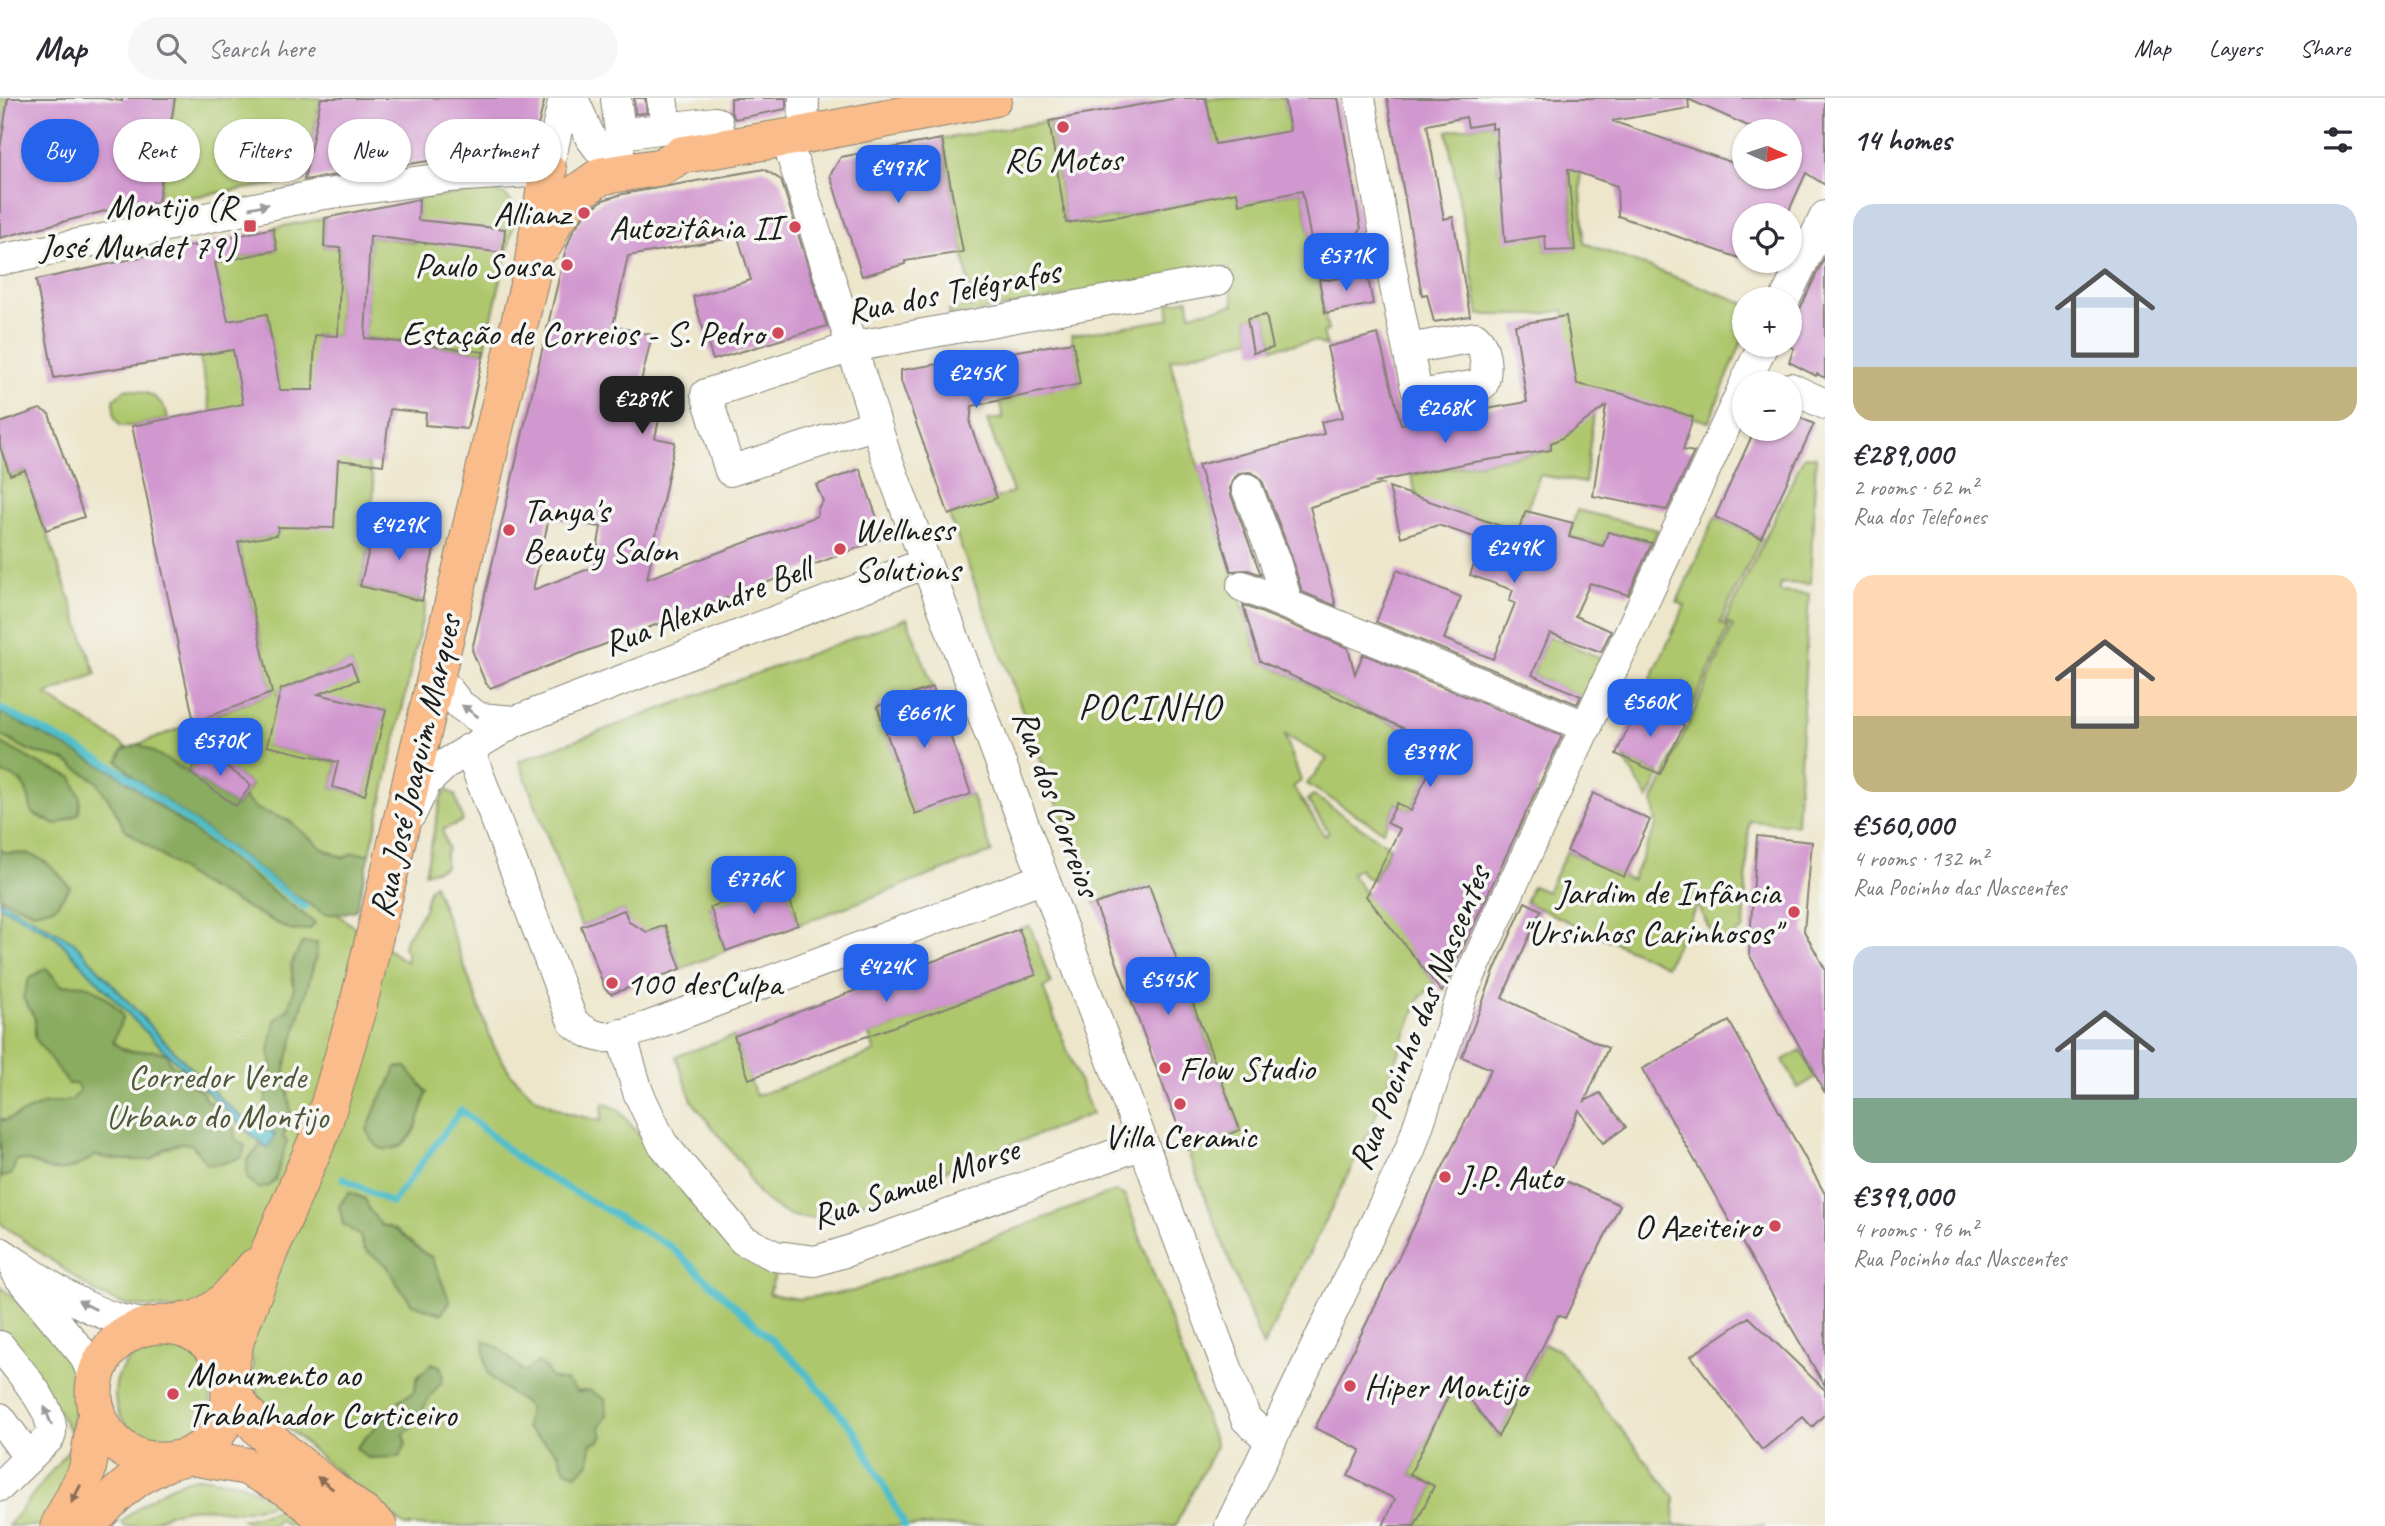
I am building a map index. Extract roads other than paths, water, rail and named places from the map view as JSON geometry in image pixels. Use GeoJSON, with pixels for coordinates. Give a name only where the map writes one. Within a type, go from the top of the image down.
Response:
{"type":"FeatureCollection","features":[{"type":"Feature","properties":{"kind":"main road"},"geometry":{"type":"LineString","coordinates":[[610,136],[658,148],[670,123],[726,146],[795,136],[993,98]]}},
{"type":"Feature","properties":{"kind":"main road","name":"Rua José Joaquim Marques"},"geometry":{"type":"LineString","coordinates":[[531,270],[555,219],[610,136]]}},
{"type":"Feature","properties":{"kind":"main road","name":"Rua José Joaquim Marques"},"geometry":{"type":"LineString","coordinates":[[229,1383],[236,1338],[269,1252],[322,1129],[358,1006],[531,270],[546,182]]}},
{"type":"Feature","properties":{"kind":"main road","name":"Rua José Joaquim Marques"},"geometry":{"type":"LineString","coordinates":[[155,1325],[196,1319],[211,1312],[224,1302],[269,1252]]}},
{"type":"Feature","properties":{"kind":"main road"},"geometry":{"type":"LineString","coordinates":[[59,1526],[87,1471],[102,1360],[115,1344],[132,1332],[155,1325],[176,1326],[209,1343],[220,1357],[245,1415],[264,1434],[378,1526]]}},
{"type":"Feature","properties":{"kind":"main road"},"geometry":{"type":"LineString","coordinates":[[87,1526],[117,1492],[146,1471],[180,1459],[206,1445],[220,1430],[228,1411],[229,1383]]}},
{"type":"Feature","properties":{"kind":"main road"},"geometry":{"type":"LineString","coordinates":[[96,1395],[104,1429],[116,1444],[132,1455],[150,1461],[180,1459],[245,1466],[288,1488],[335,1526]]}},
{"type":"Feature","properties":{"kind":"street","name":"Rua José Joaquim Marques"},"geometry":{"type":"LineString","coordinates":[[559,119],[564,98]]}},
{"type":"Feature","properties":{"kind":"street"},"geometry":{"type":"LineString","coordinates":[[573,98],[590,137],[610,136]]}},
{"type":"Feature","properties":{"kind":"street","name":"Rua dos Correios"},"geometry":{"type":"LineString","coordinates":[[804,98],[795,136],[852,347],[876,424],[1246,1419],[1271,1441]]}},
{"type":"Feature","properties":{"kind":"street"},"geometry":{"type":"LineString","coordinates":[[1360,98],[1387,252],[1408,349]]}},
{"type":"Feature","properties":{"kind":"street"},"geometry":{"type":"LineString","coordinates":[[561,161],[610,136]]}},
{"type":"Feature","properties":{"kind":"street"},"geometry":{"type":"LineString","coordinates":[[0,260],[318,195],[425,180]]}},
{"type":"Feature","properties":{"kind":"street"},"geometry":{"type":"LineString","coordinates":[[515,182],[528,197],[533,225],[531,270]]}},
{"type":"Feature","properties":{"kind":"street"},"geometry":{"type":"LineString","coordinates":[[1791,287],[1825,216]]}},
{"type":"Feature","properties":{"kind":"street"},"geometry":{"type":"LineString","coordinates":[[1326,263],[1387,252]]}},
{"type":"Feature","properties":{"kind":"street","name":"Rua dos Telégrafos"},"geometry":{"type":"LineString","coordinates":[[876,424],[730,471],[706,394],[852,347],[1218,280]]}},
{"type":"Feature","properties":{"kind":"street"},"geometry":{"type":"LineString","coordinates":[[1802,393],[1825,404]]}},
{"type":"Feature","properties":{"kind":"street","name":"Rua Pocinho das Nascentes"},"geometry":{"type":"LineString","coordinates":[[1230,1526],[1410,1150],[1464,989],[1732,412]]}},
{"type":"Feature","properties":{"kind":"street"},"geometry":{"type":"LineString","coordinates":[[1247,489],[1275,561],[1288,605]]}},
{"type":"Feature","properties":{"kind":"street","name":"Rua Alexandre Bell"},"geometry":{"type":"LineString","coordinates":[[398,840],[426,783],[447,762],[516,721],[926,563]]}},
{"type":"Feature","properties":{"kind":"street"},"geometry":{"type":"LineString","coordinates":[[1242,586],[1587,727]]}},
{"type":"Feature","properties":{"kind":"street","name":"Rua Alexandre Bell"},"geometry":{"type":"LineString","coordinates":[[437,676],[460,705],[479,718],[516,721]]}},
{"type":"Feature","properties":{"kind":"street"},"geometry":{"type":"LineString","coordinates":[[469,749],[573,1022],[589,1035],[609,1038],[647,1027],[1044,877]]}},
{"type":"Feature","properties":{"kind":"street","name":"Rua Samuel Morse"},"geometry":{"type":"LineString","coordinates":[[621,1034],[638,1092],[662,1143],[743,1240],[775,1256],[815,1261],[845,1252],[1143,1144]]}},
{"type":"Feature","properties":{"kind":"street"},"geometry":{"type":"LineString","coordinates":[[0,1253],[66,1294],[98,1310],[118,1319],[155,1325]]}},
{"type":"Feature","properties":{"kind":"street"},"geometry":{"type":"LineString","coordinates":[[0,1253],[84,1355],[96,1395]]}},
{"type":"Feature","properties":{"kind":"street"},"geometry":{"type":"LineString","coordinates":[[0,1346],[47,1410],[53,1430],[50,1437],[0,1486]]}},
{"type":"Feature","properties":{"kind":"street"},"geometry":{"type":"LineString","coordinates":[[0,1418],[29,1458]]}},
{"type":"Feature","properties":{"kind":"water"},"geometry":{"type":"Polygon","coordinates":[[[0,900],[74,942],[222,1100],[247,1121],[275,1134],[268,1148],[248,1132],[138,1024],[56,937],[0,906],[0,900]]]}},
{"type":"Feature","properties":{"kind":"waterway"},"geometry":{"type":"LineString","coordinates":[[0,708],[117,769],[305,907]]}},
{"type":"Feature","properties":{"kind":"waterway"},"geometry":{"type":"LineString","coordinates":[[343,1178],[392,1203],[461,1110],[525,1164],[670,1246],[799,1365],[856,1433],[905,1526]]}},
{"type":"Feature","properties":{"kind":"place","name":"RG Motos"},"geometry":{"type":"Point","coordinates":[1063,127]}},
{"type":"Feature","properties":{"kind":"place","name":"Allianz"},"geometry":{"type":"Point","coordinates":[584,213]}},
{"type":"Feature","properties":{"kind":"place","name":"Montijo (R José Mundet 79)"},"geometry":{"type":"Point","coordinates":[250,226]}},
{"type":"Feature","properties":{"kind":"place","name":"Autozitânia II"},"geometry":{"type":"Point","coordinates":[795,227]}},
{"type":"Feature","properties":{"kind":"place","name":"Paulo Sousa"},"geometry":{"type":"Point","coordinates":[567,265]}},
{"type":"Feature","properties":{"kind":"place","name":"Estação de Correios - S. Pedro"},"geometry":{"type":"Point","coordinates":[778,333]}},
{"type":"Feature","properties":{"kind":"place","name":"Tanya's Beauty Salon"},"geometry":{"type":"Point","coordinates":[509,530]}},
{"type":"Feature","properties":{"kind":"place","name":"Wellness Solutions"},"geometry":{"type":"Point","coordinates":[840,549]}},
{"type":"Feature","properties":{"kind":"place","name":"Jardim de Infância \"Ursinhos Carinhosos\""},"geometry":{"type":"Point","coordinates":[1794,912]}},
{"type":"Feature","properties":{"kind":"place","name":"100 desCulpa"},"geometry":{"type":"Point","coordinates":[612,983]}},
{"type":"Feature","properties":{"kind":"place","name":"Flow Studio"},"geometry":{"type":"Point","coordinates":[1165,1068]}},
{"type":"Feature","properties":{"kind":"place","name":"Villa Ceramic"},"geometry":{"type":"Point","coordinates":[1180,1104]}},
{"type":"Feature","properties":{"kind":"place","name":"J.P. Auto"},"geometry":{"type":"Point","coordinates":[1445,1177]}},
{"type":"Feature","properties":{"kind":"place","name":"O Azeiteiro"},"geometry":{"type":"Point","coordinates":[1775,1226]}},
{"type":"Feature","properties":{"kind":"place","name":"Hiper Montijo"},"geometry":{"type":"Point","coordinates":[1350,1386]}},
{"type":"Feature","properties":{"kind":"place","name":"Monumento ao Trabalhador Corticeiro"},"geometry":{"type":"Point","coordinates":[173,1394]}},
{"type":"Feature","properties":{"kind":"district","name":"POCINHO"},"geometry":{"type":"Point","coordinates":[1150,706]}},
{"type":"Feature","properties":{"kind":"park label","name":"Corredor Verde Urbano do Montijo"},"geometry":{"type":"Point","coordinates":[217,1096]}}]}
